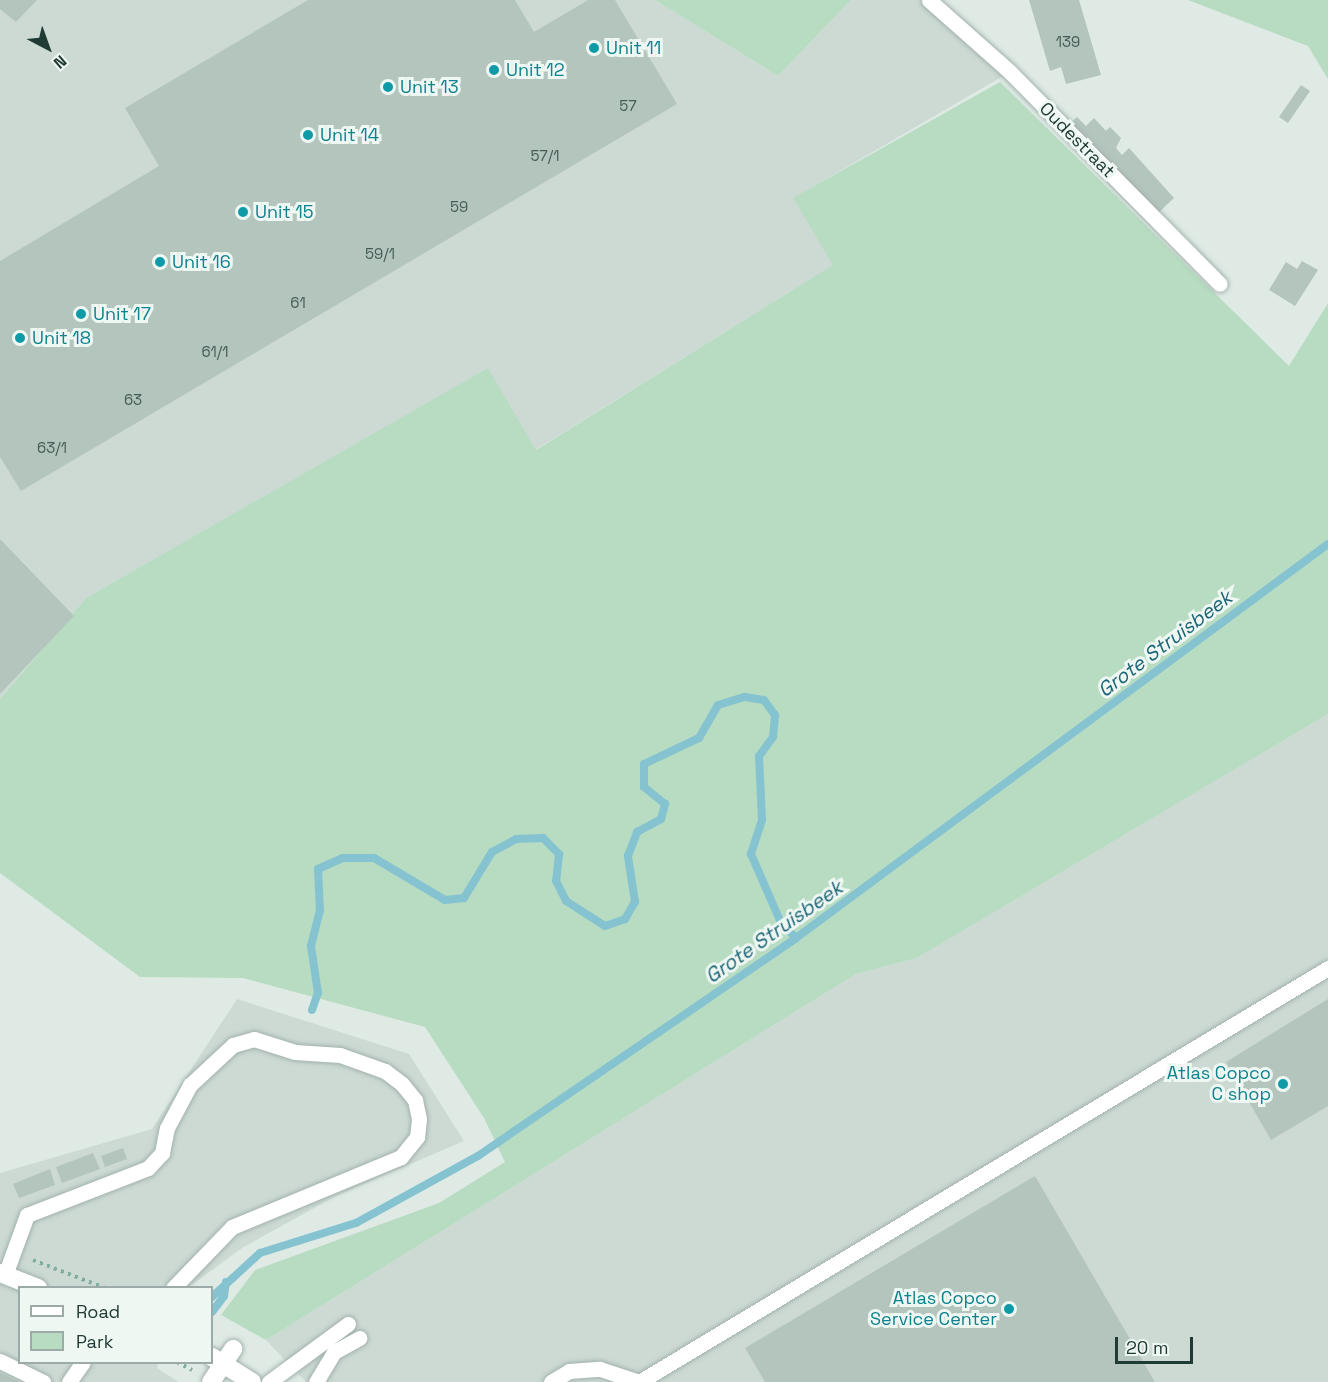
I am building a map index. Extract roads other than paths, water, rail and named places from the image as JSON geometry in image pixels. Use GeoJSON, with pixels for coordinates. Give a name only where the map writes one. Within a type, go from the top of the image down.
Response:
{"type":"FeatureCollection","features":[{"type":"Feature","properties":{"kind":"street"},"geometry":{"type":"LineString","coordinates":[[2,1274],[35,1286]]}},
{"type":"Feature","properties":{"kind":"street"},"geometry":{"type":"LineString","coordinates":[[211,1382],[223,1356],[252,1382]]}},
{"type":"Feature","properties":{"kind":"lane","name":"Oudestraat"},"geometry":{"type":"LineString","coordinates":[[929,0],[1010,72],[1220,284]]}},
{"type":"Feature","properties":{"kind":"lane"},"geometry":{"type":"LineString","coordinates":[[551,1382],[569,1371],[600,1369],[639,1382],[1328,968]]}},
{"type":"Feature","properties":{"kind":"lane"},"geometry":{"type":"LineString","coordinates":[[2,1274],[27,1215],[38,1206],[148,1168],[162,1153],[167,1128],[190,1085],[233,1045],[254,1039],[295,1052],[340,1055],[385,1071],[402,1084],[415,1100],[419,1119],[417,1137],[401,1157],[232,1227],[174,1286]]}},
{"type":"Feature","properties":{"kind":"lane"},"geometry":{"type":"LineString","coordinates":[[269,1382],[348,1324]]}},
{"type":"Feature","properties":{"kind":"lane"},"geometry":{"type":"LineString","coordinates":[[316,1382],[334,1352],[359,1338]]}},
{"type":"Feature","properties":{"kind":"lane"},"geometry":{"type":"LineString","coordinates":[[0,1361],[43,1382]]}},
{"type":"Feature","properties":{"kind":"lane"},"geometry":{"type":"LineString","coordinates":[[69,1382],[82,1364]]}},
{"type":"Feature","properties":{"kind":"waterway","name":"Grote Struisbeek"},"geometry":{"type":"LineString","coordinates":[[213,1296],[260,1253],[356,1223],[478,1156],[796,938],[1328,544]]}},
{"type":"Feature","properties":{"kind":"waterway"},"geometry":{"type":"LineString","coordinates":[[312,1010],[318,993],[311,946],[320,911],[318,869],[343,858],[374,858],[445,900],[464,898],[492,852],[516,839],[543,838],[559,854],[556,881],[566,901],[605,926],[625,919],[635,902],[628,856],[637,832],[661,819],[665,804],[644,787],[644,764],[699,738],[718,705],[745,697],[764,700],[775,715],[773,737],[759,756],[762,820],[751,854],[781,923],[796,938]]}},
{"type":"Feature","properties":{"kind":"waterway"},"geometry":{"type":"LineString","coordinates":[[213,1311],[224,1296],[226,1282]]}},
{"type":"Feature","properties":{"kind":"place","name":"Unit 11"},"geometry":{"type":"Point","coordinates":[594,48]}},
{"type":"Feature","properties":{"kind":"place","name":"Unit 12"},"geometry":{"type":"Point","coordinates":[494,70]}},
{"type":"Feature","properties":{"kind":"place","name":"Unit 13"},"geometry":{"type":"Point","coordinates":[388,87]}},
{"type":"Feature","properties":{"kind":"place","name":"Unit 14"},"geometry":{"type":"Point","coordinates":[308,135]}},
{"type":"Feature","properties":{"kind":"place","name":"Unit 15"},"geometry":{"type":"Point","coordinates":[243,212]}},
{"type":"Feature","properties":{"kind":"place","name":"Unit 16"},"geometry":{"type":"Point","coordinates":[160,262]}},
{"type":"Feature","properties":{"kind":"place","name":"Unit 17"},"geometry":{"type":"Point","coordinates":[81,314]}},
{"type":"Feature","properties":{"kind":"place","name":"Unit 18"},"geometry":{"type":"Point","coordinates":[20,338]}},
{"type":"Feature","properties":{"kind":"place","name":"Atlas Copco C shop"},"geometry":{"type":"Point","coordinates":[1283,1084]}},
{"type":"Feature","properties":{"kind":"place","name":"Atlas Copco Service Center"},"geometry":{"type":"Point","coordinates":[1009,1309]}}]}
